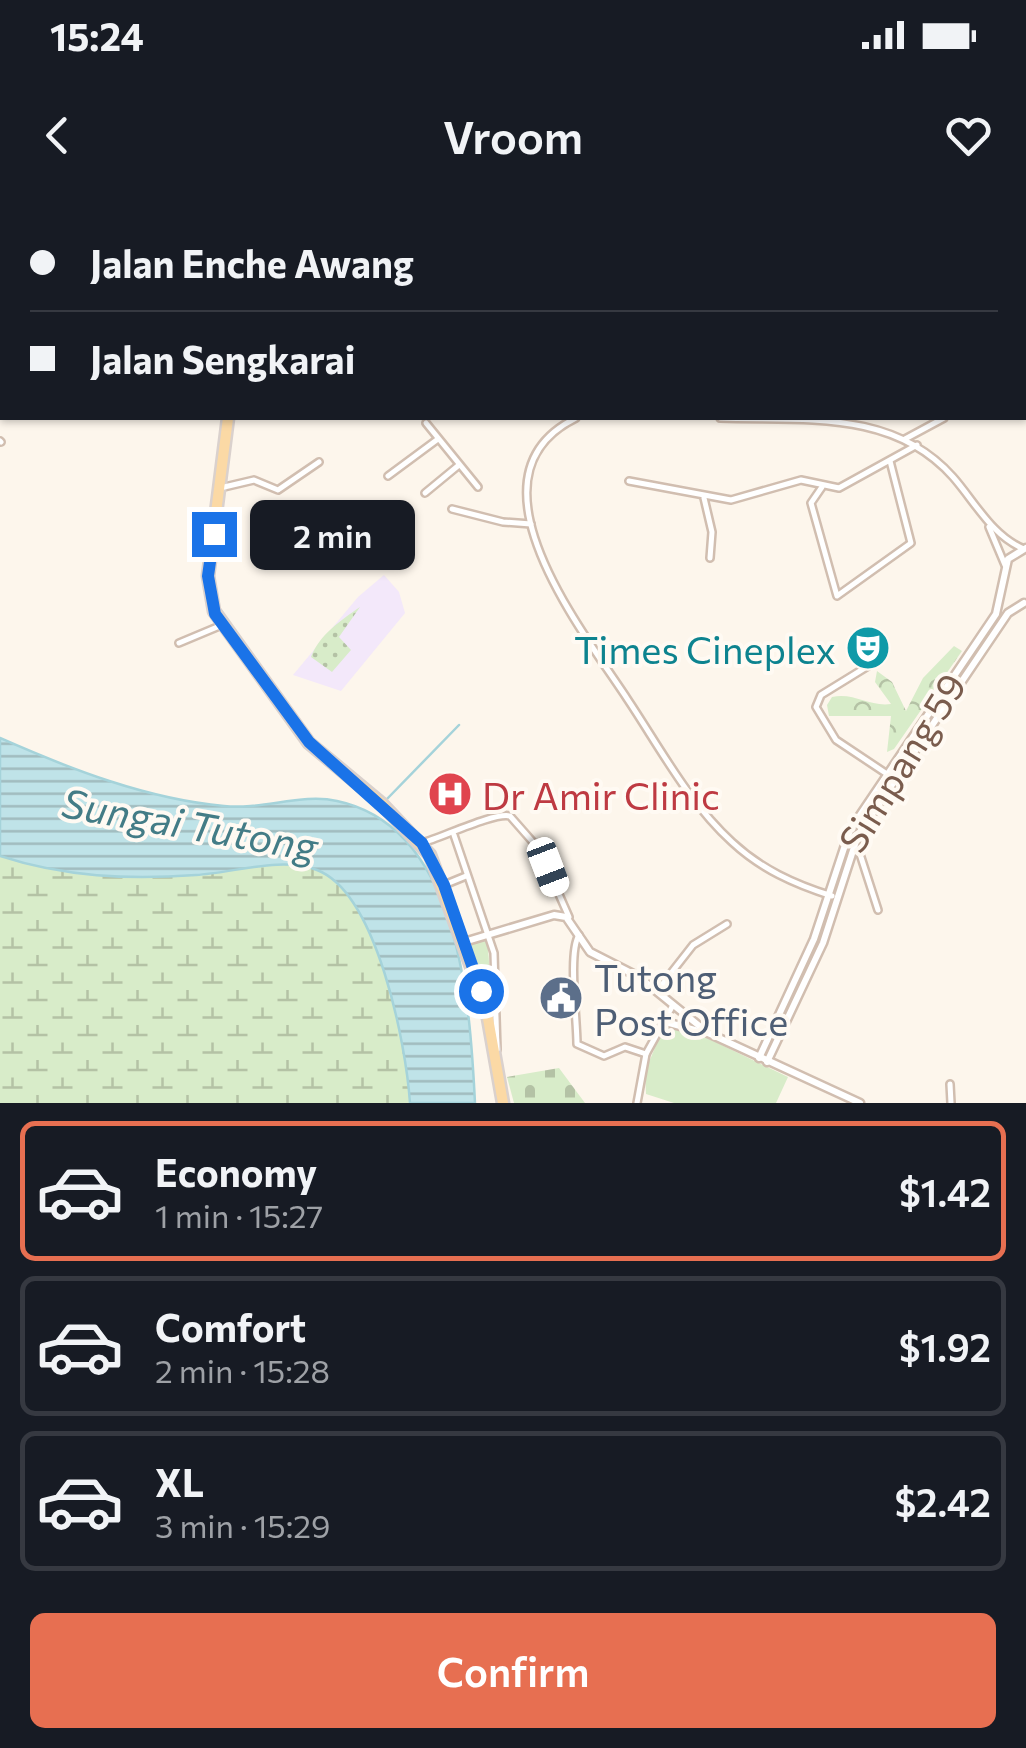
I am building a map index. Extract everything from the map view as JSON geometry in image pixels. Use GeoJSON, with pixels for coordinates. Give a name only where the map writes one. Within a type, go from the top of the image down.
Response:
{"type":"FeatureCollection","features":[{"type":"Feature","properties":{"kind":"main road"},"geometry":{"type":"LineString","coordinates":[[228,420],[208,576],[210,601],[222,625],[318,752],[422,843],[444,885],[464,942],[496,1054],[503,1103]]}},
{"type":"Feature","properties":{"kind":"street"},"geometry":{"type":"LineString","coordinates":[[573,420],[543,440],[526,481],[531,524],[548,575],[703,812],[760,864],[787,880],[832,896]]}},
{"type":"Feature","properties":{"kind":"street"},"geometry":{"type":"LineString","coordinates":[[786,420],[857,423],[917,445],[955,479],[999,533],[1025,548],[1005,565],[999,543],[980,511]]}},
{"type":"Feature","properties":{"kind":"street"},"geometry":{"type":"LineString","coordinates":[[906,439],[940,420]]}},
{"type":"Feature","properties":{"kind":"street"},"geometry":{"type":"LineString","coordinates":[[426,423],[478,488]]}},
{"type":"Feature","properties":{"kind":"street"},"geometry":{"type":"LineString","coordinates":[[388,476],[438,439]]}},
{"type":"Feature","properties":{"kind":"street"},"geometry":{"type":"LineString","coordinates":[[629,481],[704,498],[746,497],[800,480],[822,487],[846,485],[917,445]]}},
{"type":"Feature","properties":{"kind":"street"},"geometry":{"type":"LineString","coordinates":[[822,487],[810,503],[837,596],[911,544],[890,461]]}},
{"type":"Feature","properties":{"kind":"street"},"geometry":{"type":"LineString","coordinates":[[220,488],[254,480],[278,490],[319,462]]}},
{"type":"Feature","properties":{"kind":"street"},"geometry":{"type":"LineString","coordinates":[[426,493],[460,465]]}},
{"type":"Feature","properties":{"kind":"street"},"geometry":{"type":"LineString","coordinates":[[704,498],[712,534],[710,558]]}},
{"type":"Feature","properties":{"kind":"street"},"geometry":{"type":"LineString","coordinates":[[452,510],[531,524]]}},
{"type":"Feature","properties":{"kind":"street","name":"Simpang 59"},"geometry":{"type":"LineString","coordinates":[[767,1062],[813,967],[850,830],[996,614],[1005,565]]}},
{"type":"Feature","properties":{"kind":"street"},"geometry":{"type":"LineString","coordinates":[[1003,582],[1014,598],[1025,603]]}},
{"type":"Feature","properties":{"kind":"street","name":"Simpang 59"},"geometry":{"type":"LineString","coordinates":[[758,1058],[853,847],[1003,620],[1025,603]]}},
{"type":"Feature","properties":{"kind":"street"},"geometry":{"type":"LineString","coordinates":[[179,643],[222,625]]}},
{"type":"Feature","properties":{"kind":"street"},"geometry":{"type":"LineString","coordinates":[[881,658],[822,695],[816,707],[831,735],[886,774]]}},
{"type":"Feature","properties":{"kind":"street"},"geometry":{"type":"LineString","coordinates":[[422,843],[454,835],[494,815],[510,816],[539,849],[573,925],[595,956],[630,971],[708,1034]]}},
{"type":"Feature","properties":{"kind":"street"},"geometry":{"type":"LineString","coordinates":[[454,835],[496,969],[496,1054]]}},
{"type":"Feature","properties":{"kind":"street","name":"Simpang 59"},"geometry":{"type":"LineString","coordinates":[[853,847],[860,854],[878,910]]}},
{"type":"Feature","properties":{"kind":"street"},"geometry":{"type":"LineString","coordinates":[[444,885],[466,876]]}},
{"type":"Feature","properties":{"kind":"street"},"geometry":{"type":"LineString","coordinates":[[554,916],[560,909],[559,896]]}},
{"type":"Feature","properties":{"kind":"street"},"geometry":{"type":"LineString","coordinates":[[464,942],[554,916],[566,917],[573,925]]}},
{"type":"Feature","properties":{"kind":"street"},"geometry":{"type":"LineString","coordinates":[[656,991],[694,945],[726,924]]}},
{"type":"Feature","properties":{"kind":"street"},"geometry":{"type":"LineString","coordinates":[[579,935],[572,969],[579,1014],[576,1044],[604,1056],[625,1047],[646,1054]]}},
{"type":"Feature","properties":{"kind":"street"},"geometry":{"type":"LineString","coordinates":[[638,1103],[646,1054],[673,1004]]}},
{"type":"Feature","properties":{"kind":"street"},"geometry":{"type":"LineString","coordinates":[[662,1021],[708,1034],[840,1098],[860,1103]]}},
{"type":"Feature","properties":{"kind":"street"},"geometry":{"type":"LineString","coordinates":[[950,1084],[952,1103]]}},
{"type":"Feature","properties":{"kind":"shaded area"},"geometry":{"type":"Polygon","coordinates":[[[384,575],[399,592],[405,613],[341,691],[293,675],[358,597],[384,575]]]}},
{"type":"Feature","properties":{"kind":"green space"},"geometry":{"type":"Polygon","coordinates":[[[360,607],[339,637],[351,650],[332,672],[311,657],[325,635],[360,607]]]}},
{"type":"Feature","properties":{"kind":"green space"},"geometry":{"type":"Polygon","coordinates":[[[954,646],[962,651],[894,749],[887,752],[891,716],[829,716],[827,705],[832,697],[891,704],[875,682],[877,671],[892,682],[906,711],[923,678],[954,646]]]}},
{"type":"Feature","properties":{"kind":"green space"},"geometry":{"type":"Polygon","coordinates":[[[0,856],[72,872],[121,876],[196,875],[273,865],[317,870],[338,884],[372,938],[395,1009],[410,1103],[0,1103],[0,856]]]}},
{"type":"Feature","properties":{"kind":"green space"},"geometry":{"type":"Polygon","coordinates":[[[487,936],[493,1012],[470,941],[487,936]]]}},
{"type":"Feature","properties":{"kind":"green space"},"geometry":{"type":"Polygon","coordinates":[[[664,1027],[701,1035],[788,1077],[776,1103],[674,1103],[646,1094],[645,1071],[664,1027]]]}},
{"type":"Feature","properties":{"kind":"green space"},"geometry":{"type":"Polygon","coordinates":[[[559,1068],[585,1103],[514,1103],[507,1077],[559,1068]]]}},
{"type":"Feature","properties":{"kind":"water","name":"Sungai Tutong"},"geometry":{"type":"Polygon","coordinates":[[[0,738],[81,771],[166,797],[238,807],[324,799],[378,817],[410,845],[433,882],[450,925],[469,1018],[475,1103],[410,1103],[395,1009],[372,938],[338,884],[317,870],[273,865],[196,875],[121,877],[48,869],[0,856],[0,738]]]}},
{"type":"Feature","properties":{"kind":"waterway"},"geometry":{"type":"LineString","coordinates":[[386,800],[459,725]]}},
{"type":"Feature","properties":{"kind":"place","name":"Times Cineplex"},"geometry":{"type":"Point","coordinates":[868,648]}},
{"type":"Feature","properties":{"kind":"place","name":"Dr Amir Clinic"},"geometry":{"type":"Point","coordinates":[450,794]}},
{"type":"Feature","properties":{"kind":"place","name":"Tutong Post Office"},"geometry":{"type":"Point","coordinates":[561,998]}},
{"type":"Feature","properties":{"kind":"route"},"geometry":{"type":"LineString","coordinates":[[214,534],[208,576],[215,614],[318,752],[422,843],[444,885],[481,991]]}}]}
